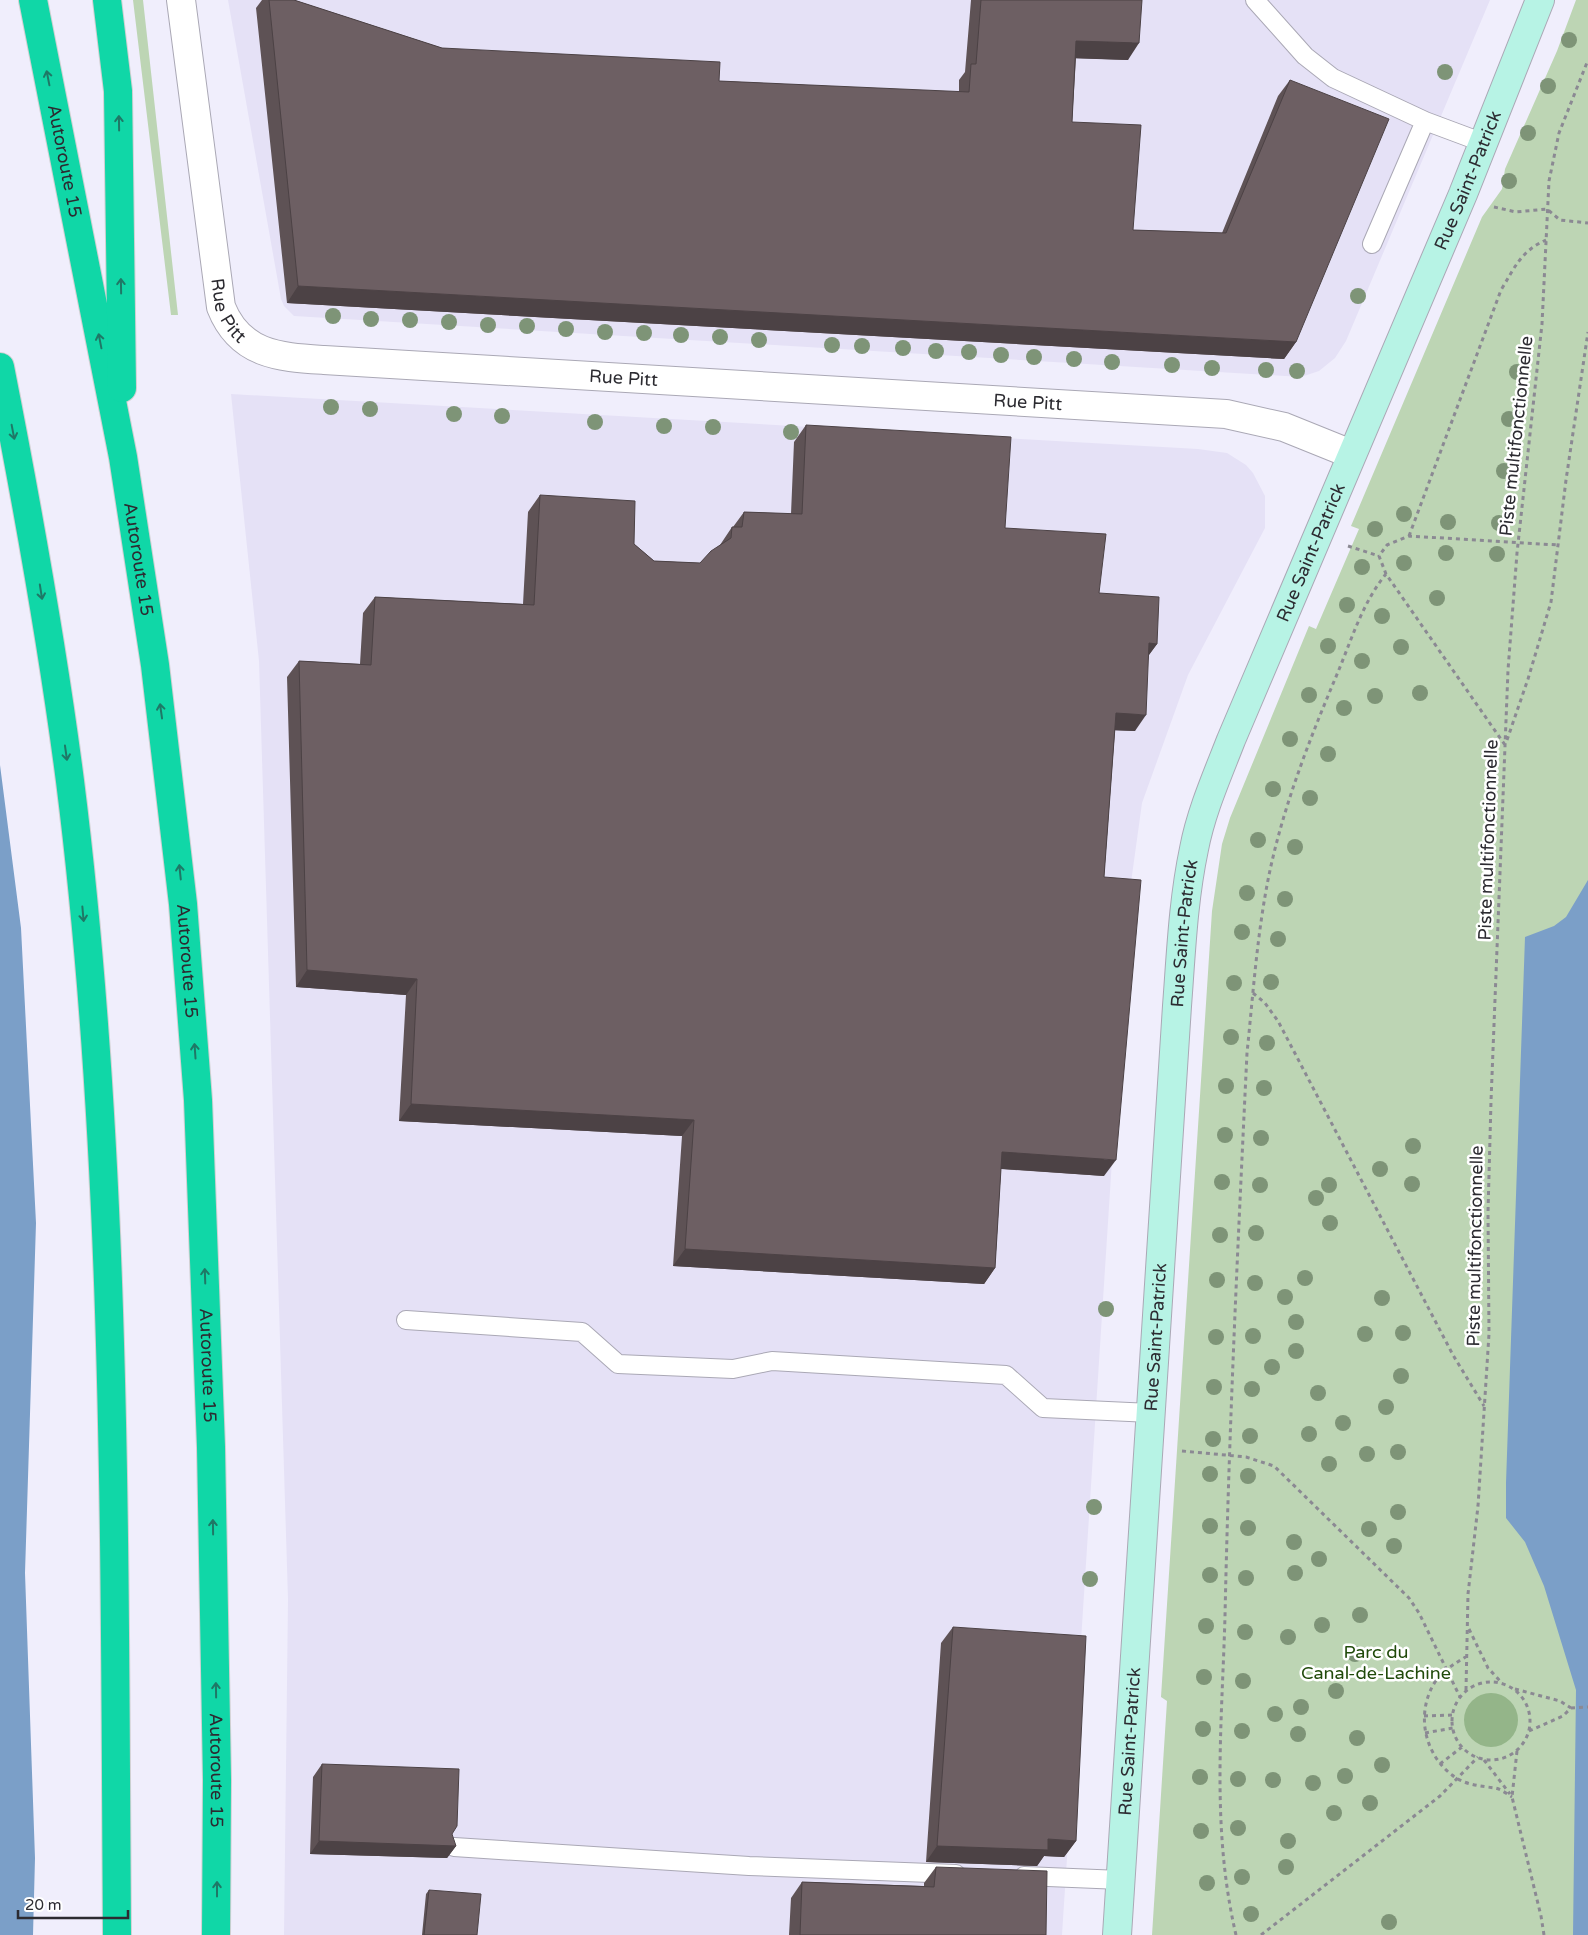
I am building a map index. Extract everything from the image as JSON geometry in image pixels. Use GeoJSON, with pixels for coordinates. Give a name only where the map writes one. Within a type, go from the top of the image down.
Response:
{"type":"FeatureCollection","features":[{"type":"Feature","properties":{"kind":"highway","name":"Autoroute 15"},"geometry":{"type":"LineString","coordinates":[[33,0],[123,457],[155,665],[185,923],[198,1100],[212,1457],[217,1780],[216,1935]]}},
{"type":"Feature","properties":{"kind":"highway"},"geometry":{"type":"LineString","coordinates":[[107,0],[118,91],[123,457]]}},
{"type":"Feature","properties":{"kind":"highway"},"geometry":{"type":"LineString","coordinates":[[0,367],[35,555],[66,754],[80,881],[94,1039],[107,1297],[113,1511],[117,1935]]}},
{"type":"Feature","properties":{"kind":"main road","name":"Rue Saint-Patrick"},"geometry":{"type":"LineString","coordinates":[[1117,1935],[1183,919],[1194,848],[1206,806],[1230,740],[1484,143],[1537,1]]}},
{"type":"Feature","properties":{"kind":"street","name":"Rue Pitt"},"geometry":{"type":"LineString","coordinates":[[181,0],[221,307],[225,317],[238,335],[247,343],[267,353],[324,360],[1226,414],[1304,433],[1351,454]]}},
{"type":"Feature","properties":{"kind":"lane"},"geometry":{"type":"LineString","coordinates":[[1255,0],[1305,56],[1333,78],[1425,121],[1484,143]]}},
{"type":"Feature","properties":{"kind":"lane"},"geometry":{"type":"LineString","coordinates":[[1372,244],[1425,121]]}},
{"type":"Feature","properties":{"kind":"lane"},"geometry":{"type":"LineString","coordinates":[[406,1320],[582,1332],[618,1364],[733,1369],[772,1361],[1006,1375],[1043,1408],[1151,1413]]}},
{"type":"Feature","properties":{"kind":"lane"},"geometry":{"type":"LineString","coordinates":[[454,1847],[749,1866],[978,1875]]}},
{"type":"Feature","properties":{"kind":"lane"},"geometry":{"type":"LineString","coordinates":[[1007,1876],[1121,1880]]}},
{"type":"Feature","properties":{"kind":"path","name":"Piste multifonctionnelle"},"geometry":{"type":"LineString","coordinates":[[1571,1708],[1560,1701],[1502,1683],[1484,1682],[1466,1690],[1468,1594],[1478,1506],[1485,1406],[1490,1292],[1488,1212],[1491,1101],[1505,745],[1518,543],[1540,352],[1548,181],[1557,140],[1588,60]]}},
{"type":"Feature","properties":{"kind":"path"},"geometry":{"type":"LineString","coordinates":[[1487,205],[1516,212],[1547,209],[1560,220],[1588,223]]}},
{"type":"Feature","properties":{"kind":"path"},"geometry":{"type":"LineString","coordinates":[[1409,536],[1501,290],[1518,261],[1531,247],[1546,240]]}},
{"type":"Feature","properties":{"kind":"path"},"geometry":{"type":"LineString","coordinates":[[1505,745],[1528,679],[1551,602],[1588,332]]}},
{"type":"Feature","properties":{"kind":"path"},"geometry":{"type":"LineString","coordinates":[[1379,556],[1387,545],[1409,536],[1558,545]]}},
{"type":"Feature","properties":{"kind":"path"},"geometry":{"type":"LineString","coordinates":[[1347,546],[1379,556]]}},
{"type":"Feature","properties":{"kind":"path"},"geometry":{"type":"LineString","coordinates":[[1379,556],[1386,574],[1505,745]]}},
{"type":"Feature","properties":{"kind":"path"},"geometry":{"type":"LineString","coordinates":[[1236,1935],[1224,1878],[1220,1836],[1221,1703],[1228,1455],[1247,1053],[1253,993],[1268,880],[1292,795],[1324,705],[1360,618],[1375,587],[1386,574]]}},
{"type":"Feature","properties":{"kind":"path"},"geometry":{"type":"LineString","coordinates":[[1253,993],[1265,1003],[1278,1021],[1449,1346],[1485,1406]]}},
{"type":"Feature","properties":{"kind":"path"},"geometry":{"type":"LineString","coordinates":[[1177,1450],[1246,1457],[1274,1466],[1389,1577],[1419,1613],[1460,1697]]}},
{"type":"Feature","properties":{"kind":"path","name":"Piste multifonctionnelle"},"geometry":{"type":"LineString","coordinates":[[1468,1629],[1488,1668],[1502,1683]]}},
{"type":"Feature","properties":{"kind":"path"},"geometry":{"type":"LineString","coordinates":[[1467,1656],[1447,1669],[1437,1680],[1429,1694],[1424,1716],[1426,1733],[1432,1752],[1440,1764],[1458,1779],[1497,1788],[1512,1797]]}},
{"type":"Feature","properties":{"kind":"path"},"geometry":{"type":"LineString","coordinates":[[1466,1690],[1460,1697],[1452,1715],[1453,1728],[1462,1747],[1478,1758],[1484,1759],[1504,1758],[1516,1751],[1529,1731],[1529,1710],[1523,1698],[1514,1688]]}},
{"type":"Feature","properties":{"kind":"path"},"geometry":{"type":"LineString","coordinates":[[1529,1731],[1563,1716],[1571,1708],[1588,1707]]}},
{"type":"Feature","properties":{"kind":"path"},"geometry":{"type":"LineString","coordinates":[[1424,1716],[1452,1715]]}},
{"type":"Feature","properties":{"kind":"path"},"geometry":{"type":"LineString","coordinates":[[1426,1733],[1453,1728]]}},
{"type":"Feature","properties":{"kind":"path"},"geometry":{"type":"LineString","coordinates":[[1440,1764],[1462,1747]]}},
{"type":"Feature","properties":{"kind":"path"},"geometry":{"type":"LineString","coordinates":[[1516,1751],[1512,1797],[1542,1916],[1544,1935]]}},
{"type":"Feature","properties":{"kind":"path"},"geometry":{"type":"LineString","coordinates":[[1261,1935],[1401,1827],[1458,1779],[1478,1758]]}},
{"type":"Feature","properties":{"kind":"path"},"geometry":{"type":"LineString","coordinates":[[1484,1759],[1512,1797]]}},
{"type":"Feature","properties":{"kind":"shaded area"},"geometry":{"type":"Polygon","coordinates":[[[228,0],[1490,0],[1346,341],[1335,358],[1319,371],[1301,377],[294,316],[284,306],[281,299],[228,0]]]}},
{"type":"Feature","properties":{"kind":"shaded area"},"geometry":{"type":"Polygon","coordinates":[[[231,394],[1198,449],[1227,453],[1246,465],[1253,473],[1265,496],[1265,528],[1188,675],[1142,803],[1129,897],[1062,1935],[284,1935],[288,1599],[259,661],[231,394]]]}},
{"type":"Feature","properties":{"kind":"green space"},"geometry":{"type":"Polygon","coordinates":[[[133,0],[143,0],[178,315],[171,315],[133,0]]]}},
{"type":"Feature","properties":{"kind":"green space","name":"Parc du Canal-de-Lachine"},"geometry":{"type":"Polygon","coordinates":[[[1576,0],[1588,0],[1588,1935],[1152,1935],[1167,1701],[1161,1697],[1212,911],[1222,844],[1230,818],[1309,626],[1316,629],[1359,529],[1351,526],[1482,217],[1502,189],[1505,169],[1557,51],[1576,0]]]}},
{"type":"Feature","properties":{"kind":"green space"},"geometry":{"type":"Polygon","coordinates":[[[1486,1693],[1496,1693],[1506,1697],[1514,1705],[1518,1720],[1514,1735],[1506,1743],[1496,1747],[1486,1747],[1476,1743],[1468,1735],[1464,1725],[1464,1715],[1468,1705],[1476,1697],[1486,1693]]]}},
{"type":"Feature","properties":{"kind":"water"},"geometry":{"type":"Polygon","coordinates":[[[0,765],[21,928],[36,1223],[25,1573],[35,1858],[33,1935],[0,1935],[0,765]]]}},
{"type":"Feature","properties":{"kind":"water"},"geometry":{"type":"Polygon","coordinates":[[[1588,880],[1588,1935],[1573,1935],[1576,1690],[1544,1586],[1525,1542],[1506,1518],[1506,1483],[1525,937],[1554,926],[1566,917],[1588,880]]]}},
{"type":"Feature","properties":{"kind":"building"},"geometry":{"type":"Polygon","coordinates":[[[269,0],[294,0],[442,48],[720,62],[719,81],[969,92],[971,64],[976,64],[981,0],[1142,0],[1139,43],[1076,41],[1072,122],[1141,125],[1133,230],[1226,233],[1290,80],[1389,119],[1296,342],[298,286],[269,0]]]}},
{"type":"Feature","properties":{"kind":"building"},"geometry":{"type":"Polygon","coordinates":[[[806,425],[1011,437],[1005,528],[1106,534],[1099,593],[1159,597],[1157,644],[1149,643],[1146,715],[1116,713],[1104,877],[1141,880],[1116,1160],[1002,1152],[995,1268],[685,1249],[694,1120],[411,1104],[417,979],[307,970],[299,661],[371,665],[375,597],[534,605],[540,495],[635,501],[634,544],[654,561],[700,563],[711,551],[731,538],[732,527],[742,527],[744,512],[802,514],[806,425]]]}},
{"type":"Feature","properties":{"kind":"building"},"geometry":{"type":"Polygon","coordinates":[[[953,1627],[1086,1636],[1076,1841],[1048,1839],[1048,1850],[937,1846],[953,1627]]]}},
{"type":"Feature","properties":{"kind":"building"},"geometry":{"type":"Polygon","coordinates":[[[322,1764],[459,1769],[457,1826],[452,1834],[456,1846],[319,1841],[322,1764]]]}},
{"type":"Feature","properties":{"kind":"building"},"geometry":{"type":"Polygon","coordinates":[[[936,1867],[1047,1871],[1046,1935],[800,1935],[802,1882],[934,1887],[936,1867]]]}},
{"type":"Feature","properties":{"kind":"building"},"geometry":{"type":"Polygon","coordinates":[[[429,1890],[481,1894],[477,1935],[424,1935],[429,1890]]]}}]}
